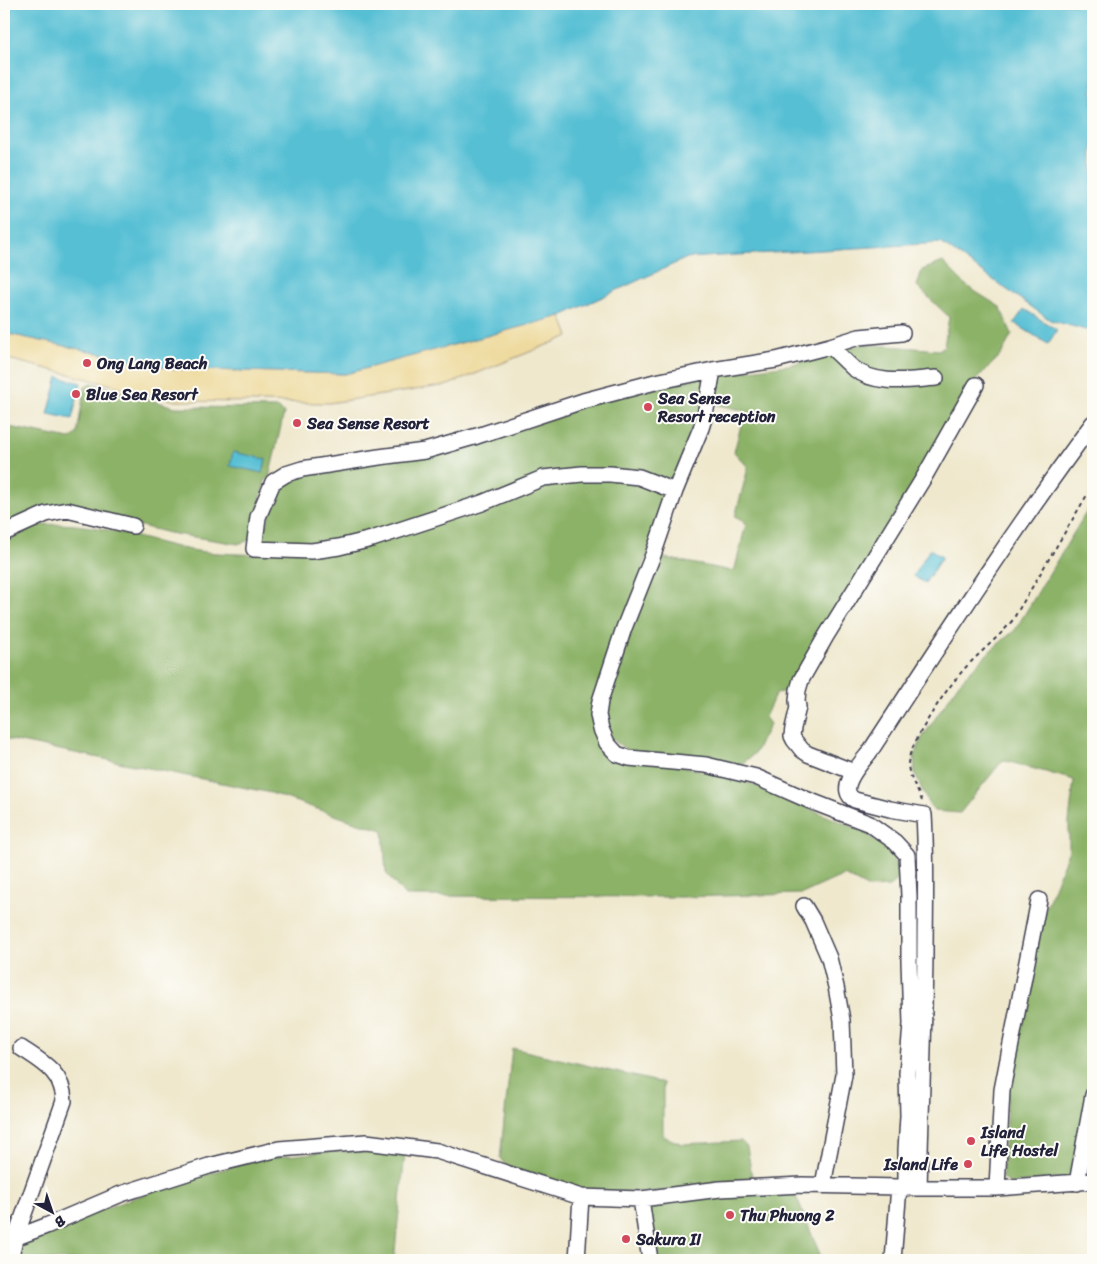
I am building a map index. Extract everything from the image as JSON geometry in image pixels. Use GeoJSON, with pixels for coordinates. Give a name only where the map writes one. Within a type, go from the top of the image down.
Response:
{"type":"FeatureCollection","features":[{"type":"Feature","properties":{"kind":"street"},"geometry":{"type":"LineString","coordinates":[[676,491],[639,477],[610,474],[582,474],[542,478],[482,503],[340,548],[312,551],[254,549],[258,517],[273,482],[286,474],[311,467],[425,451],[583,401],[655,382],[776,360],[859,337],[902,333]]}},
{"type":"Feature","properties":{"kind":"street"},"geometry":{"type":"LineString","coordinates":[[830,346],[861,374],[873,378],[887,381],[936,378]]}},
{"type":"Feature","properties":{"kind":"street"},"geometry":{"type":"LineString","coordinates":[[713,370],[701,428],[624,628],[600,701],[598,715],[601,729],[607,743],[617,754],[629,758],[706,765],[756,777],[870,824],[895,842],[907,855],[911,1024],[907,1074],[908,1116],[906,1150],[908,1188]]}},
{"type":"Feature","properties":{"kind":"street"},"geometry":{"type":"LineString","coordinates":[[854,772],[808,754],[794,740],[792,736],[798,707],[798,690],[826,636],[923,479],[976,385]]}},
{"type":"Feature","properties":{"kind":"street"},"geometry":{"type":"LineString","coordinates":[[893,1260],[908,1188],[924,1019],[926,897],[924,814],[890,809],[850,797],[848,786],[854,772],[869,753],[945,636],[1052,479],[1093,423]]}},
{"type":"Feature","properties":{"kind":"street"},"geometry":{"type":"LineString","coordinates":[[4,533],[46,514],[67,510],[133,526]]}},
{"type":"Feature","properties":{"kind":"street"},"geometry":{"type":"LineString","coordinates":[[997,1188],[1002,1090],[1039,900]]}},
{"type":"Feature","properties":{"kind":"street"},"geometry":{"type":"LineString","coordinates":[[804,906],[813,921],[829,958],[842,1020],[844,1074],[823,1185]]}},
{"type":"Feature","properties":{"kind":"street"},"geometry":{"type":"LineString","coordinates":[[10,1260],[9,1240],[64,1101],[60,1083],[53,1070],[21,1048]]}},
{"type":"Feature","properties":{"kind":"street"},"geometry":{"type":"LineString","coordinates":[[1077,1183],[1093,1095]]}},
{"type":"Feature","properties":{"kind":"street"},"geometry":{"type":"LineString","coordinates":[[9,1240],[121,1194],[209,1166],[280,1149],[366,1142],[437,1150],[581,1197],[642,1199],[720,1189],[823,1185],[908,1188],[997,1188],[1093,1181]]}},
{"type":"Feature","properties":{"kind":"street"},"geometry":{"type":"LineString","coordinates":[[577,1260],[581,1197]]}},
{"type":"Feature","properties":{"kind":"street"},"geometry":{"type":"LineString","coordinates":[[642,1199],[650,1260]]}},
{"type":"Feature","properties":{"kind":"path"},"geometry":{"type":"LineString","coordinates":[[924,814],[922,800],[909,771],[908,763],[914,745],[944,694],[966,667],[1012,621],[1093,485]]}},
{"type":"Feature","properties":{"kind":"green space"},"geometry":{"type":"Polygon","coordinates":[[[943,262],[968,287],[1000,307],[1012,334],[1001,355],[973,383],[791,689],[776,693],[765,717],[770,724],[755,753],[742,764],[629,752],[611,738],[603,716],[608,692],[640,603],[659,561],[665,558],[732,571],[735,568],[746,524],[743,520],[735,517],[747,472],[747,466],[734,452],[744,414],[742,410],[715,404],[712,398],[716,377],[725,373],[789,365],[864,344],[939,350],[944,346],[949,317],[917,286],[922,270],[943,262]]]}},
{"type":"Feature","properties":{"kind":"green space"},"geometry":{"type":"Polygon","coordinates":[[[701,377],[707,384],[702,409],[594,700],[605,746],[749,783],[865,832],[892,854],[900,878],[889,887],[869,888],[844,875],[802,894],[681,897],[405,896],[386,873],[383,830],[271,793],[4,740],[4,543],[11,540],[25,528],[49,524],[90,527],[191,550],[256,555],[274,503],[283,484],[301,473],[380,460],[582,405],[701,377]]]}},
{"type":"Feature","properties":{"kind":"green space"},"geometry":{"type":"Polygon","coordinates":[[[91,383],[175,407],[278,408],[284,413],[269,478],[265,481],[250,540],[238,544],[169,533],[106,517],[51,512],[4,526],[4,426],[70,439],[77,434],[85,386],[91,383]]]}},
{"type":"Feature","properties":{"kind":"green space"},"geometry":{"type":"Polygon","coordinates":[[[1093,501],[1093,1175],[1010,1184],[1002,1178],[1008,1093],[1041,920],[1069,850],[1069,822],[1074,780],[1003,760],[960,813],[934,811],[928,803],[915,774],[914,756],[922,738],[959,683],[991,650],[1015,630],[1093,501]]]}},
{"type":"Feature","properties":{"kind":"green space"},"geometry":{"type":"Polygon","coordinates":[[[512,1048],[663,1083],[663,1136],[682,1144],[741,1141],[747,1147],[752,1176],[743,1180],[652,1192],[588,1191],[508,1169],[500,1158],[512,1048]]]}},
{"type":"Feature","properties":{"kind":"green space"},"geometry":{"type":"Polygon","coordinates":[[[331,1151],[405,1153],[394,1260],[14,1260],[18,1246],[35,1237],[106,1208],[182,1181],[259,1159],[331,1151]]]}},
{"type":"Feature","properties":{"kind":"green space"},"geometry":{"type":"Polygon","coordinates":[[[793,1189],[819,1252],[819,1260],[657,1260],[648,1211],[656,1202],[793,1189]]]}},
{"type":"Feature","properties":{"kind":"sand","name":"Ong Lang Beach"},"geometry":{"type":"Polygon","coordinates":[[[561,316],[569,336],[448,385],[329,403],[176,401],[4,358],[4,333],[174,369],[345,374],[561,316]]]}},
{"type":"Feature","properties":{"kind":"water"},"geometry":{"type":"Polygon","coordinates":[[[4,4],[1093,4],[1093,332],[1050,320],[941,243],[687,258],[561,316],[345,374],[174,369],[4,333],[4,4]]]}},
{"type":"Feature","properties":{"kind":"water"},"geometry":{"type":"Polygon","coordinates":[[[1024,309],[1057,330],[1048,344],[1014,323],[1024,309]]]}},
{"type":"Feature","properties":{"kind":"water"},"geometry":{"type":"Polygon","coordinates":[[[58,377],[81,383],[72,419],[48,414],[58,377]]]}},
{"type":"Feature","properties":{"kind":"water"},"geometry":{"type":"Polygon","coordinates":[[[233,452],[266,459],[263,473],[230,466],[233,452]]]}},
{"type":"Feature","properties":{"kind":"water"},"geometry":{"type":"Polygon","coordinates":[[[930,549],[942,557],[925,583],[913,576],[930,549]]]}},
{"type":"Feature","properties":{"kind":"place","name":"Ong Lang Beach"},"geometry":{"type":"Point","coordinates":[87,363]}},
{"type":"Feature","properties":{"kind":"place","name":"Blue Sea Resort"},"geometry":{"type":"Point","coordinates":[76,394]}},
{"type":"Feature","properties":{"kind":"place","name":"Sea Sense Resort reception"},"geometry":{"type":"Point","coordinates":[648,407]}},
{"type":"Feature","properties":{"kind":"place","name":"Sea Sense Resort"},"geometry":{"type":"Point","coordinates":[297,423]}},
{"type":"Feature","properties":{"kind":"place","name":"Island Life Hostel"},"geometry":{"type":"Point","coordinates":[971,1141]}},
{"type":"Feature","properties":{"kind":"place","name":"Island Life"},"geometry":{"type":"Point","coordinates":[968,1164]}},
{"type":"Feature","properties":{"kind":"place","name":"Thu Phuong 2"},"geometry":{"type":"Point","coordinates":[730,1215]}},
{"type":"Feature","properties":{"kind":"place","name":"Sakura II"},"geometry":{"type":"Point","coordinates":[626,1239]}}]}
